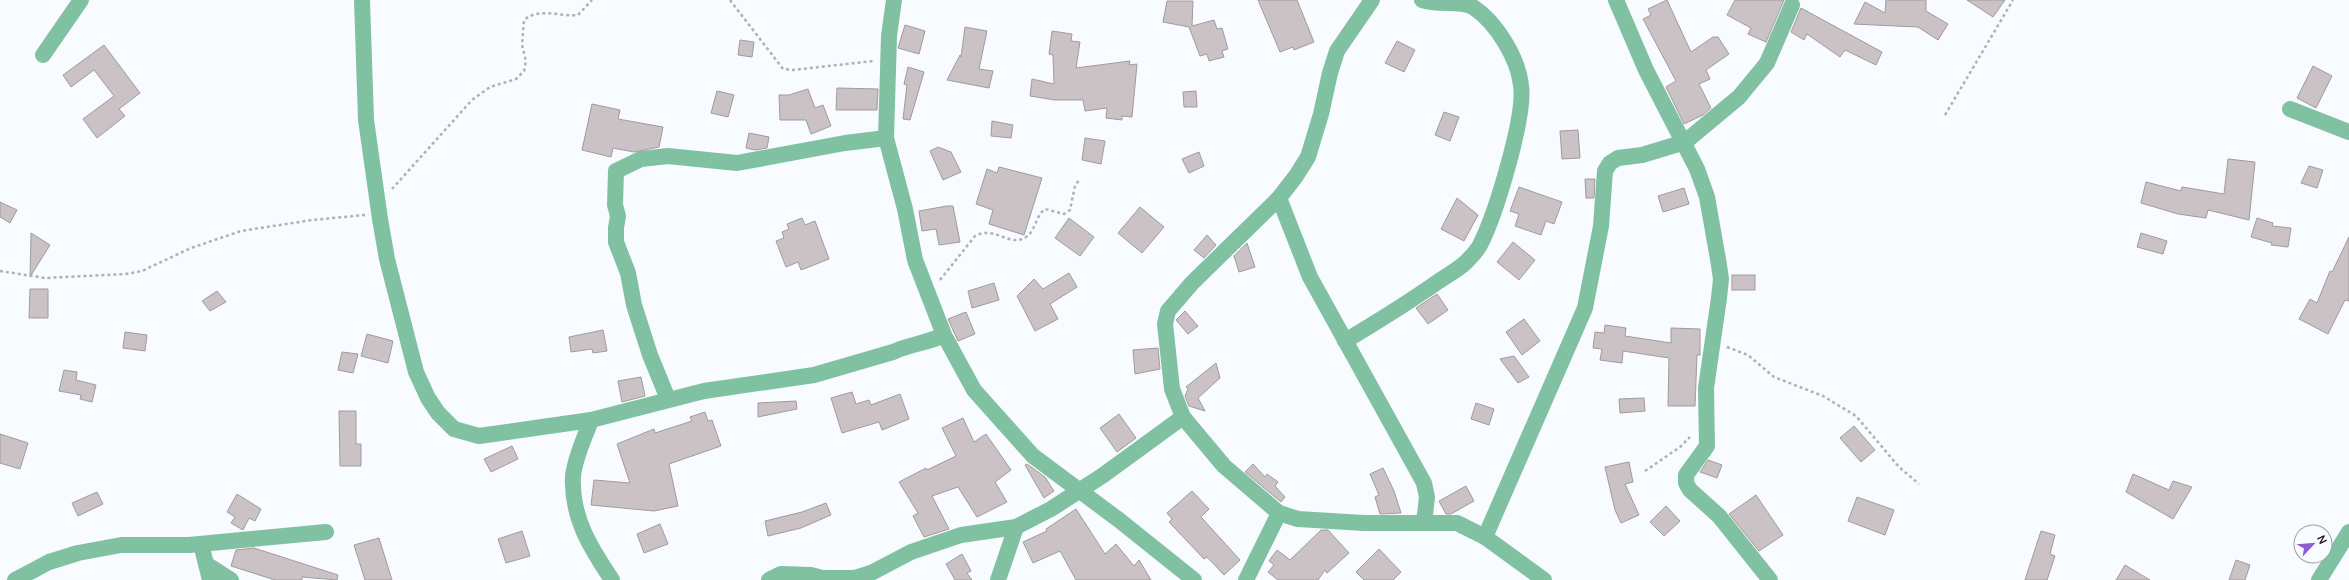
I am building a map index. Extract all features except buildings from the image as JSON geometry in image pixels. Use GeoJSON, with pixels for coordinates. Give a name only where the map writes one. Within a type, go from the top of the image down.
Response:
{"type":"FeatureCollection","features":[{"type":"Feature","properties":{"kind":"street"},"geometry":{"type":"LineString","coordinates":[[43,55],[80,0]]}},
{"type":"Feature","properties":{"kind":"street"},"geometry":{"type":"LineString","coordinates":[[362,0],[366,120],[378,209],[387,258],[416,372],[435,408],[454,429],[480,436],[591,420],[668,399],[704,391],[814,375],[894,352],[906,346],[926,343],[944,335]]}},
{"type":"Feature","properties":{"kind":"street"},"geometry":{"type":"LineString","coordinates":[[894,0],[888,60],[886,138],[905,209],[915,260],[944,335],[974,390],[1033,456],[1080,490],[1194,580]]}},
{"type":"Feature","properties":{"kind":"street"},"geometry":{"type":"LineString","coordinates":[[1372,0],[1338,51],[1330,73],[1321,114],[1308,157],[1296,176],[1278,198],[1192,283],[1168,311],[1165,324],[1172,389],[1183,417],[1224,466],[1279,513],[1298,518],[1350,522],[1457,523],[1485,537],[1544,580]]}},
{"type":"Feature","properties":{"kind":"street"},"geometry":{"type":"LineString","coordinates":[[1345,341],[1420,295],[1466,263],[1479,246],[1491,219],[1510,160],[1522,101],[1518,71],[1513,58],[1498,32],[1481,13],[1471,6],[1422,0]]}},
{"type":"Feature","properties":{"kind":"street"},"geometry":{"type":"LineString","coordinates":[[1616,0],[1653,84],[1685,142],[1707,198],[1721,279],[1706,388],[1707,446],[1686,475],[1686,483],[1690,490],[1719,516],[1770,580]]}},
{"type":"Feature","properties":{"kind":"street"},"geometry":{"type":"LineString","coordinates":[[1485,537],[1585,308],[1601,226],[1605,170],[1610,163],[1618,158],[1642,155],[1685,142],[1739,97],[1756,78],[1767,62],[1792,5]]}},
{"type":"Feature","properties":{"kind":"street"},"geometry":{"type":"LineString","coordinates":[[2290,109],[2349,132]]}},
{"type":"Feature","properties":{"kind":"street"},"geometry":{"type":"LineString","coordinates":[[668,399],[650,355],[634,306],[628,273],[616,242],[618,216],[615,205],[616,171],[641,159],[662,157],[737,163],[845,143],[886,138]]}},
{"type":"Feature","properties":{"kind":"street"},"geometry":{"type":"LineString","coordinates":[[1278,198],[1310,277],[1424,483],[1427,497],[1424,523]]}},
{"type":"Feature","properties":{"kind":"street"},"geometry":{"type":"LineString","coordinates":[[770,580],[781,574],[811,575],[822,578],[855,578],[871,573],[911,552],[961,535],[1016,527],[1051,509],[1080,490],[1183,417]]}},
{"type":"Feature","properties":{"kind":"street"},"geometry":{"type":"LineString","coordinates":[[591,420],[573,474],[574,495],[580,524],[588,544],[612,580]]}},
{"type":"Feature","properties":{"kind":"street"},"geometry":{"type":"LineString","coordinates":[[1246,580],[1279,513]]}},
{"type":"Feature","properties":{"kind":"street"},"geometry":{"type":"LineString","coordinates":[[998,580],[1016,527]]}},
{"type":"Feature","properties":{"kind":"street"},"geometry":{"type":"LineString","coordinates":[[15,580],[49,562],[78,553],[121,545],[155,546],[201,544],[326,532]]}},
{"type":"Feature","properties":{"kind":"street"},"geometry":{"type":"LineString","coordinates":[[2319,580],[2349,532]]}},
{"type":"Feature","properties":{"kind":"street"},"geometry":{"type":"LineString","coordinates":[[201,544],[210,580]]}},
{"type":"Feature","properties":{"kind":"street"},"geometry":{"type":"LineString","coordinates":[[206,564],[231,580]]}},
{"type":"Feature","properties":{"kind":"path"},"geometry":{"type":"LineString","coordinates":[[0,271],[45,278],[126,274],[142,271],[191,248],[241,231],[378,209],[472,100],[490,87],[516,79],[524,71],[526,61],[522,45],[524,20],[536,13],[565,16],[578,15],[592,0]]}},
{"type":"Feature","properties":{"kind":"path"},"geometry":{"type":"LineString","coordinates":[[730,0],[783,68],[793,70],[888,60]]}},
{"type":"Feature","properties":{"kind":"path"},"geometry":{"type":"LineString","coordinates":[[1945,115],[2013,0]]}},
{"type":"Feature","properties":{"kind":"path"},"geometry":{"type":"LineString","coordinates":[[931,299],[942,277],[975,236],[983,232],[991,232],[1003,238],[1017,240],[1024,238],[1031,233],[1039,213],[1045,209],[1064,214],[1070,210],[1075,186],[1079,180]]}},
{"type":"Feature","properties":{"kind":"path"},"geometry":{"type":"LineString","coordinates":[[1712,342],[1748,355],[1774,377],[1823,396],[1856,416],[1899,467],[1919,484]]}},
{"type":"Feature","properties":{"kind":"path"},"geometry":{"type":"LineString","coordinates":[[1646,471],[1680,447],[1692,435]]}}]}
